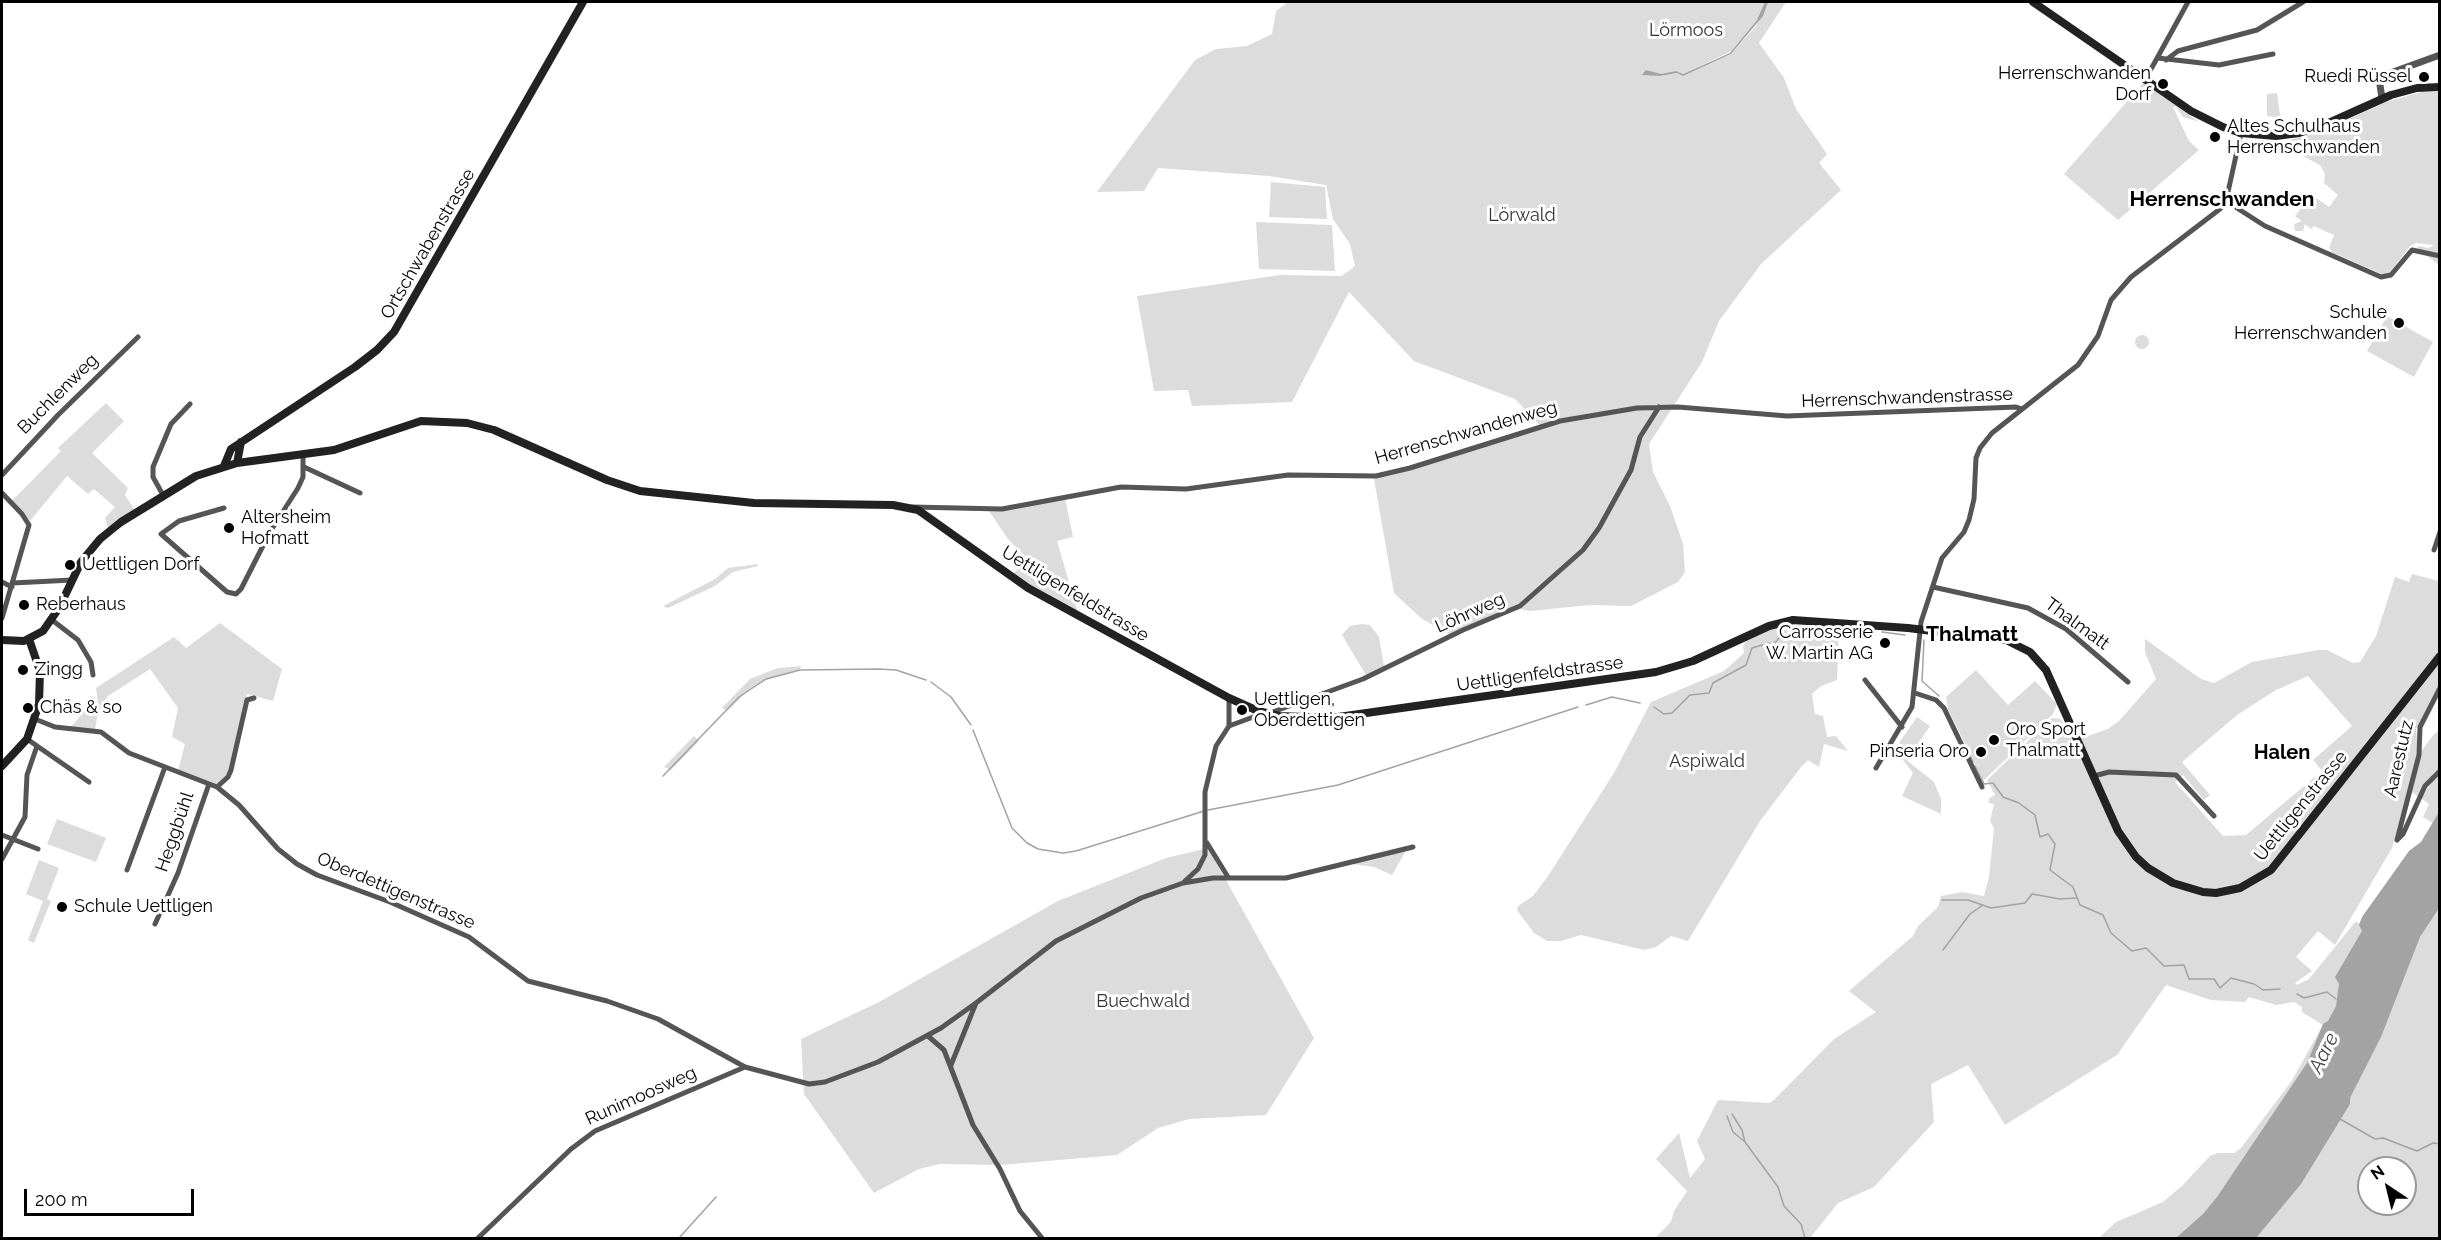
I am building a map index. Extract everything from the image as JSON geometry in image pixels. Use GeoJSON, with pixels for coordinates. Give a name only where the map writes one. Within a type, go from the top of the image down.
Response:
{"type":"FeatureCollection","features":[{"type":"Feature","properties":{"kind":"main road","name":"Ortschwabenstrasse"},"geometry":{"type":"LineString","coordinates":[[224,466],[229,451],[355,367],[394,332],[584,2]]}},
{"type":"Feature","properties":{"kind":"main road"},"geometry":{"type":"LineString","coordinates":[[2033,2],[2207,120],[2241,133],[2276,136],[2299,133],[2324,125],[2382,98],[2417,88],[2439,87]]}},
{"type":"Feature","properties":{"kind":"main road","name":"Uettligenfeldstrasse"},"geometry":{"type":"LineString","coordinates":[[224,466],[334,450],[411,423],[446,421],[494,430],[607,480],[640,491],[754,502],[883,504],[910,508],[934,519],[1028,588],[1229,698],[1267,713],[1311,719],[1633,676],[1680,666],[1763,628],[1787,621],[1920,629]]}},
{"type":"Feature","properties":{"kind":"main road"},"geometry":{"type":"LineString","coordinates":[[237,463],[241,442]]}},
{"type":"Feature","properties":{"kind":"main road"},"geometry":{"type":"LineString","coordinates":[[2,640],[29,639],[43,631],[52,620],[84,558],[100,539],[163,495],[196,476],[224,466]]}},
{"type":"Feature","properties":{"kind":"main road","name":"Uettligenstrasse"},"geometry":{"type":"LineString","coordinates":[[1920,629],[2001,639],[2030,652],[2049,676],[2118,831],[2136,857],[2148,868],[2173,883],[2203,892],[2240,888],[2262,877],[2281,859],[2417,681],[2439,656]]}},
{"type":"Feature","properties":{"kind":"main road"},"geometry":{"type":"LineString","coordinates":[[2,766],[27,739],[36,719],[40,676],[29,639]]}},
{"type":"Feature","properties":{"kind":"street"},"geometry":{"type":"LineString","coordinates":[[2145,80],[2188,2]]}},
{"type":"Feature","properties":{"kind":"street"},"geometry":{"type":"LineString","coordinates":[[2166,60],[2188,48],[2257,30],[2303,2]]}},
{"type":"Feature","properties":{"kind":"street"},"geometry":{"type":"LineString","coordinates":[[2158,58],[2219,65],[2273,54]]}},
{"type":"Feature","properties":{"kind":"street"},"geometry":{"type":"LineString","coordinates":[[2382,98],[2380,85],[2385,75],[2439,55]]}},
{"type":"Feature","properties":{"kind":"street"},"geometry":{"type":"LineString","coordinates":[[2241,133],[2226,201],[2265,226],[2381,277],[2391,275],[2412,250],[2439,256]]}},
{"type":"Feature","properties":{"kind":"street","name":"Herrenschwandenstrasse"},"geometry":{"type":"LineString","coordinates":[[1678,407],[1787,417],[2005,407],[2022,409],[2063,379],[2085,357],[2101,330],[2116,291],[2135,273],[2207,220],[2226,201]]}},
{"type":"Feature","properties":{"kind":"street","name":"Buchlenweg"},"geometry":{"type":"LineString","coordinates":[[2,475],[58,414],[138,337]]}},
{"type":"Feature","properties":{"kind":"street"},"geometry":{"type":"LineString","coordinates":[[163,495],[153,477],[153,467],[171,424],[190,404]]}},
{"type":"Feature","properties":{"kind":"street","name":"Löhrweg"},"geometry":{"type":"LineString","coordinates":[[1229,726],[1364,679],[1463,630],[1520,606],[1583,550],[1599,528],[1631,470],[1640,437],[1659,407]]}},
{"type":"Feature","properties":{"kind":"street","name":"Herrenschwandenweg"},"geometry":{"type":"LineString","coordinates":[[910,508],[1002,509],[1121,487],[1186,489],[1288,475],[1376,476],[1410,468],[1560,420],[1609,411],[1678,407]]}},
{"type":"Feature","properties":{"kind":"street"},"geometry":{"type":"LineString","coordinates":[[1876,768],[1912,707],[1920,629],[1944,553],[1964,532],[1969,520],[1974,499],[1976,458],[1980,448],[1988,436],[2022,409]]}},
{"type":"Feature","properties":{"kind":"street"},"geometry":{"type":"LineString","coordinates":[[224,507],[179,520],[161,534],[227,592],[236,594],[298,488],[304,467],[303,455]]}},
{"type":"Feature","properties":{"kind":"street"},"geometry":{"type":"LineString","coordinates":[[304,467],[360,493]]}},
{"type":"Feature","properties":{"kind":"street"},"geometry":{"type":"LineString","coordinates":[[2,493],[29,525],[2,618]]}},
{"type":"Feature","properties":{"kind":"street"},"geometry":{"type":"LineString","coordinates":[[934,519],[940,507]]}},
{"type":"Feature","properties":{"kind":"street"},"geometry":{"type":"LineString","coordinates":[[2434,550],[2439,532]]}},
{"type":"Feature","properties":{"kind":"street"},"geometry":{"type":"LineString","coordinates":[[2,582],[13,585],[72,580]]}},
{"type":"Feature","properties":{"kind":"street","name":"Thalmatt"},"geometry":{"type":"LineString","coordinates":[[1933,587],[2028,608],[2066,629],[2128,682]]}},
{"type":"Feature","properties":{"kind":"street"},"geometry":{"type":"LineString","coordinates":[[52,620],[78,640],[91,662],[93,675]]}},
{"type":"Feature","properties":{"kind":"street"},"geometry":{"type":"LineString","coordinates":[[1865,681],[1902,727]]}},
{"type":"Feature","properties":{"kind":"street","name":"Aarestutz"},"geometry":{"type":"LineString","coordinates":[[2439,688],[2420,728],[2419,755],[2397,840],[2403,834],[2426,786],[2439,771]]}},
{"type":"Feature","properties":{"kind":"street"},"geometry":{"type":"LineString","coordinates":[[1915,693],[1936,700],[1944,708],[1982,787]]}},
{"type":"Feature","properties":{"kind":"street"},"geometry":{"type":"LineString","coordinates":[[216,787],[228,777],[231,770],[247,700],[254,698]]}},
{"type":"Feature","properties":{"kind":"street"},"geometry":{"type":"LineString","coordinates":[[1183,883],[1201,864],[1207,843],[1206,784],[1212,754],[1229,726],[1229,698]]}},
{"type":"Feature","properties":{"kind":"street","name":"Oberdettigenstrasse"},"geometry":{"type":"LineString","coordinates":[[36,719],[55,727],[101,732],[129,753],[216,787],[239,805],[278,849],[316,875],[390,902],[458,931],[481,945],[528,981],[607,1001],[658,1019],[746,1067],[804,1082],[819,1083],[871,1065],[928,1036],[976,1003],[1056,941],[1141,898],[1183,883],[1228,877],[1286,878],[1413,847]]}},
{"type":"Feature","properties":{"kind":"street"},"geometry":{"type":"LineString","coordinates":[[27,739],[89,782]]}},
{"type":"Feature","properties":{"kind":"street"},"geometry":{"type":"LineString","coordinates":[[2,859],[25,817],[27,775],[37,746]]}},
{"type":"Feature","properties":{"kind":"street"},"geometry":{"type":"LineString","coordinates":[[127,870],[165,767]]}},
{"type":"Feature","properties":{"kind":"street"},"geometry":{"type":"LineString","coordinates":[[2094,776],[2109,772],[2176,775],[2214,816]]}},
{"type":"Feature","properties":{"kind":"street","name":"Heggbühl"},"geometry":{"type":"LineString","coordinates":[[154,924],[178,873],[208,784]]}},
{"type":"Feature","properties":{"kind":"street"},"geometry":{"type":"LineString","coordinates":[[2,835],[38,849]]}},
{"type":"Feature","properties":{"kind":"street"},"geometry":{"type":"LineString","coordinates":[[1207,843],[1228,877]]}},
{"type":"Feature","properties":{"kind":"street"},"geometry":{"type":"LineString","coordinates":[[951,1065],[976,1003]]}},
{"type":"Feature","properties":{"kind":"street"},"geometry":{"type":"LineString","coordinates":[[928,1036],[941,1047],[951,1065],[959,1095],[973,1125],[1000,1168],[1020,1211],[1042,1239]]}},
{"type":"Feature","properties":{"kind":"street","name":"Runimoosweg"},"geometry":{"type":"LineString","coordinates":[[478,1239],[571,1149],[594,1131],[746,1067]]}},
{"type":"Feature","properties":{"kind":"green space","name":"Lörwald"},"geometry":{"type":"Polygon","coordinates":[[[1288,2],[1766,2],[1757,20],[1732,51],[1683,74],[1676,71],[1661,75],[1646,70],[1646,74],[1659,76],[1677,73],[1683,76],[1731,54],[1756,26],[1768,2],[1786,2],[1759,43],[1784,78],[1796,109],[1827,154],[1819,163],[1841,190],[1761,264],[1719,321],[1702,362],[1649,444],[1653,472],[1670,506],[1683,544],[1685,572],[1678,582],[1631,606],[1590,605],[1530,611],[1520,609],[1451,635],[1422,619],[1394,593],[1374,479],[1543,429],[1515,399],[1414,361],[1349,292],[1292,402],[1192,406],[1188,390],[1154,391],[1137,296],[1280,275],[1342,276],[1355,266],[1350,244],[1333,219],[1326,185],[1269,176],[1158,168],[1144,191],[1097,192],[1195,60],[1216,49],[1247,46],[1272,34],[1276,11],[1288,2]]]}},
{"type":"Feature","properties":{"kind":"green space"},"geometry":{"type":"Polygon","coordinates":[[[2144,82],[2199,122],[2183,117],[2176,107],[2173,107],[2189,141],[2199,150],[2118,220],[2064,174],[2144,82]]]}},
{"type":"Feature","properties":{"kind":"green space"},"geometry":{"type":"Polygon","coordinates":[[[2422,92],[2439,92],[2439,265],[2417,249],[2418,246],[2429,248],[2434,245],[2416,243],[2410,246],[2390,273],[2384,275],[2332,252],[2329,248],[2334,235],[2314,226],[2311,229],[2305,224],[2303,231],[2295,231],[2294,224],[2302,221],[2295,216],[2312,195],[2329,207],[2338,195],[2324,183],[2325,174],[2320,165],[2292,150],[2289,140],[2323,131],[2386,102],[2422,92]]]}},
{"type":"Feature","properties":{"kind":"green space"},"geometry":{"type":"Polygon","coordinates":[[[2277,93],[2282,131],[2263,132],[2263,130],[2273,130],[2274,117],[2267,116],[2267,94],[2277,93]]]}},
{"type":"Feature","properties":{"kind":"green space"},"geometry":{"type":"Polygon","coordinates":[[[1271,182],[1325,187],[1327,219],[1269,217],[1271,182]]]}},
{"type":"Feature","properties":{"kind":"green space"},"geometry":{"type":"Polygon","coordinates":[[[1256,222],[1332,225],[1335,271],[1259,269],[1256,222]]]}},
{"type":"Feature","properties":{"kind":"green space"},"geometry":{"type":"Polygon","coordinates":[[[2387,316],[2433,342],[2414,377],[2367,351],[2387,316]]]}},
{"type":"Feature","properties":{"kind":"green space"},"geometry":{"type":"Polygon","coordinates":[[[2139,335],[2145,335],[2149,342],[2145,349],[2139,349],[2135,345],[2135,339],[2139,335]]]}},
{"type":"Feature","properties":{"kind":"green space"},"geometry":{"type":"Polygon","coordinates":[[[106,403],[124,421],[92,453],[128,488],[125,495],[136,512],[109,531],[105,518],[115,507],[94,489],[88,494],[67,476],[30,521],[11,502],[61,451],[58,448],[106,403]]]}},
{"type":"Feature","properties":{"kind":"green space"},"geometry":{"type":"Polygon","coordinates":[[[1065,498],[1073,537],[1057,541],[1078,613],[1012,575],[1028,559],[1008,539],[989,511],[1065,498]]]}},
{"type":"Feature","properties":{"kind":"green space"},"geometry":{"type":"Polygon","coordinates":[[[757,564],[758,566],[733,572],[715,586],[668,608],[663,606],[715,579],[728,568],[757,564]]]}},
{"type":"Feature","properties":{"kind":"green space"},"geometry":{"type":"Polygon","coordinates":[[[2412,574],[2439,581],[2439,685],[2416,729],[2418,753],[2392,848],[2335,945],[2318,931],[2296,957],[2312,971],[2295,983],[2297,985],[2309,979],[2356,921],[2359,924],[2409,851],[2421,842],[2433,823],[2423,817],[2429,804],[2421,798],[2439,773],[2439,1238],[2099,1238],[2116,1222],[2163,1202],[2183,1185],[2210,1156],[2218,1153],[2234,1153],[2241,1148],[2291,1082],[2323,1025],[2302,1012],[2302,1007],[2294,1002],[2276,1005],[2249,997],[2245,1002],[2211,1000],[2166,985],[2117,1055],[2005,1125],[1968,1065],[1931,1084],[1934,1122],[1874,1187],[1838,1203],[1810,1238],[1655,1238],[1671,1222],[1674,1211],[1687,1191],[1656,1159],[1679,1133],[1690,1178],[1705,1159],[1697,1141],[1718,1100],[1770,1103],[1834,1039],[1876,1012],[1849,991],[1913,936],[1918,926],[1938,907],[1941,896],[1962,892],[1984,896],[1989,877],[1994,828],[1990,821],[1994,804],[1989,803],[1989,798],[1995,795],[1987,780],[2052,718],[2061,719],[2073,741],[2108,729],[2119,721],[2156,679],[2145,652],[2145,639],[2201,679],[2214,683],[2252,662],[2318,650],[2327,650],[2353,663],[2360,662],[2376,636],[2395,577],[2409,582],[2412,574]],[[2308,676],[2276,690],[2237,715],[2182,762],[2210,795],[2204,800],[2183,775],[2175,782],[2223,836],[2246,835],[2322,771],[2313,760],[2352,726],[2308,676]]]}},
{"type":"Feature","properties":{"kind":"green space"},"geometry":{"type":"Polygon","coordinates":[[[220,623],[282,669],[273,701],[247,694],[233,759],[227,776],[215,786],[178,771],[185,744],[172,737],[178,708],[150,669],[108,696],[98,712],[95,730],[71,727],[86,709],[98,704],[96,688],[174,637],[186,648],[220,623]]]}},
{"type":"Feature","properties":{"kind":"green space","name":"Aspiwald"},"geometry":{"type":"Polygon","coordinates":[[[1790,624],[1839,627],[1837,680],[1821,686],[1812,694],[1815,714],[1823,716],[1827,737],[1836,736],[1848,751],[1824,744],[1819,767],[1808,760],[1801,767],[1760,821],[1688,941],[1671,936],[1656,947],[1644,950],[1581,935],[1561,941],[1547,941],[1534,933],[1517,910],[1518,906],[1533,896],[1548,876],[1614,773],[1651,702],[1724,671],[1744,653],[1743,646],[1746,641],[1770,628],[1790,624]]]}},
{"type":"Feature","properties":{"kind":"green space"},"geometry":{"type":"Polygon","coordinates":[[[1370,625],[1379,637],[1384,667],[1366,675],[1342,635],[1350,626],[1370,625]]]}},
{"type":"Feature","properties":{"kind":"green space"},"geometry":{"type":"Polygon","coordinates":[[[801,666],[800,670],[766,680],[748,691],[727,711],[722,708],[750,679],[778,668],[801,666]]]}},
{"type":"Feature","properties":{"kind":"green space","name":"Oro Sport Thalmatt"},"geometry":{"type":"Polygon","coordinates":[[[1976,670],[2008,705],[2035,681],[2057,704],[2053,714],[1983,781],[1948,709],[1946,697],[1976,670]]]}},
{"type":"Feature","properties":{"kind":"green space"},"geometry":{"type":"Polygon","coordinates":[[[1917,717],[1930,726],[1912,752],[1899,743],[1917,717]]]}},
{"type":"Feature","properties":{"kind":"green space"},"geometry":{"type":"Polygon","coordinates":[[[2439,731],[2439,769],[2419,797],[2410,791],[2422,750],[2439,731]]]}},
{"type":"Feature","properties":{"kind":"green space"},"geometry":{"type":"Polygon","coordinates":[[[694,736],[699,741],[671,770],[664,767],[694,736]]]}},
{"type":"Feature","properties":{"kind":"green space"},"geometry":{"type":"Polygon","coordinates":[[[1894,745],[1904,758],[1934,782],[1941,799],[1941,814],[1902,796],[1913,773],[1893,747],[1894,745]]]}},
{"type":"Feature","properties":{"kind":"green space"},"geometry":{"type":"Polygon","coordinates":[[[57,819],[106,838],[96,862],[47,844],[57,819]]]}},
{"type":"Feature","properties":{"kind":"green space","name":"Buechwald"},"geometry":{"type":"Polygon","coordinates":[[[1208,848],[1314,1038],[1266,1115],[1189,1119],[1158,1128],[1117,1155],[1001,1165],[940,1164],[919,1169],[874,1193],[804,1094],[801,1039],[879,1002],[1058,901],[1166,858],[1208,848]]]}},
{"type":"Feature","properties":{"kind":"green space"},"geometry":{"type":"Polygon","coordinates":[[[1407,849],[1392,875],[1374,867],[1352,864],[1407,849]]]}},
{"type":"Feature","properties":{"kind":"green space"},"geometry":{"type":"Polygon","coordinates":[[[39,860],[59,868],[47,899],[51,901],[34,943],[28,940],[43,901],[26,894],[39,860]]]}},
{"type":"Feature","properties":{"kind":"water"},"geometry":{"type":"Polygon","coordinates":[[[1765,2],[1768,2],[1763,16],[1731,54],[1683,76],[1677,73],[1660,76],[1642,75],[1646,70],[1661,74],[1676,71],[1683,74],[1730,53],[1757,20],[1765,2]]]}},
{"type":"Feature","properties":{"kind":"water"},"geometry":{"type":"Polygon","coordinates":[[[1815,628],[1825,629],[1832,633],[1824,639],[1808,636],[1804,632],[1815,628]]]}},
{"type":"Feature","properties":{"kind":"water","name":"Aare"},"geometry":{"type":"Polygon","coordinates":[[[2439,812],[2439,908],[2420,937],[2381,1037],[2350,1098],[2350,1104],[2301,1184],[2256,1238],[2176,1238],[2203,1214],[2217,1197],[2307,1063],[2323,1024],[2328,1021],[2336,1006],[2339,984],[2335,977],[2362,931],[2359,925],[2362,917],[2409,851],[2421,842],[2439,812]]]}},
{"type":"Feature","properties":{"kind":"waterway"},"geometry":{"type":"LineString","coordinates":[[1830,632],[1871,631]]}},
{"type":"Feature","properties":{"kind":"waterway"},"geometry":{"type":"LineString","coordinates":[[1654,707],[1664,714],[1672,713],[1690,695],[1709,693],[1713,683],[1746,665],[1752,648],[1769,643],[1773,645],[1779,638],[1805,632]]}},
{"type":"Feature","properties":{"kind":"waterway"},"geometry":{"type":"LineString","coordinates":[[1882,632],[1905,635]]}},
{"type":"Feature","properties":{"kind":"waterway"},"geometry":{"type":"LineString","coordinates":[[1924,640],[1922,681],[1939,696]]}},
{"type":"Feature","properties":{"kind":"waterway"},"geometry":{"type":"LineString","coordinates":[[663,776],[739,697],[766,679],[800,670],[879,669],[896,670],[926,680]]}},
{"type":"Feature","properties":{"kind":"waterway"},"geometry":{"type":"LineString","coordinates":[[931,682],[951,697],[971,725]]}},
{"type":"Feature","properties":{"kind":"waterway"},"geometry":{"type":"LineString","coordinates":[[1586,705],[1612,697],[1640,703]]}},
{"type":"Feature","properties":{"kind":"waterway"},"geometry":{"type":"LineString","coordinates":[[1208,810],[1338,785],[1578,707]]}},
{"type":"Feature","properties":{"kind":"waterway"},"geometry":{"type":"LineString","coordinates":[[973,730],[1012,828],[1027,843],[1038,849],[1063,853],[1076,851],[1204,811]]}},
{"type":"Feature","properties":{"kind":"waterway"},"geometry":{"type":"LineString","coordinates":[[1966,747],[1973,762]]}},
{"type":"Feature","properties":{"kind":"waterway"},"geometry":{"type":"LineString","coordinates":[[1975,766],[1984,784],[1993,783],[2003,797],[2019,803],[2035,815],[2040,837],[2048,834],[2055,844],[2050,870],[2073,887],[2080,905],[2103,915],[2111,933],[2132,951],[2146,948],[2164,966],[2184,965],[2189,979],[2214,979],[2220,988],[2231,978],[2254,984],[2263,990],[2280,989]]}},
{"type":"Feature","properties":{"kind":"waterway"},"geometry":{"type":"LineString","coordinates":[[1942,900],[1968,900],[1991,908],[2025,903],[2032,894],[2060,899],[2076,898]]}},
{"type":"Feature","properties":{"kind":"waterway"},"geometry":{"type":"LineString","coordinates":[[1943,950],[1970,914],[1983,905]]}},
{"type":"Feature","properties":{"kind":"waterway"},"geometry":{"type":"LineString","coordinates":[[2297,994],[2304,998],[2327,992],[2336,999]]}},
{"type":"Feature","properties":{"kind":"waterway"},"geometry":{"type":"LineString","coordinates":[[1732,1114],[1742,1130],[1745,1142],[1778,1187],[1784,1206],[1801,1224],[1805,1238]]}},
{"type":"Feature","properties":{"kind":"waterway"},"geometry":{"type":"LineString","coordinates":[[1727,1116],[1733,1132],[1744,1141]]}},
{"type":"Feature","properties":{"kind":"waterway"},"geometry":{"type":"LineString","coordinates":[[2340,1119],[2375,1139],[2383,1138],[2417,1151],[2433,1143],[2440,1144]]}},
{"type":"Feature","properties":{"kind":"waterway"},"geometry":{"type":"LineString","coordinates":[[679,1238],[716,1197]]}},
{"type":"Feature","properties":{"kind":"place","name":"Ruedi Rüssel"},"geometry":{"type":"Point","coordinates":[2424,77]}},
{"type":"Feature","properties":{"kind":"place","name":"Herrenschwanden Dorf"},"geometry":{"type":"Point","coordinates":[2163,84]}},
{"type":"Feature","properties":{"kind":"place","name":"Altes Schulhaus Herrenschwanden"},"geometry":{"type":"Point","coordinates":[2215,137]}},
{"type":"Feature","properties":{"kind":"place","name":"Schule Herrenschwanden"},"geometry":{"type":"Point","coordinates":[2399,323]}},
{"type":"Feature","properties":{"kind":"place","name":"Altersheim Hofmatt"},"geometry":{"type":"Point","coordinates":[229,528]}},
{"type":"Feature","properties":{"kind":"place","name":"Uettligen Dorf"},"geometry":{"type":"Point","coordinates":[70,565]}},
{"type":"Feature","properties":{"kind":"place","name":"Reberhaus"},"geometry":{"type":"Point","coordinates":[24,605]}},
{"type":"Feature","properties":{"kind":"place","name":"Carrosserie W. Martin AG"},"geometry":{"type":"Point","coordinates":[1885,643]}},
{"type":"Feature","properties":{"kind":"place","name":"Zingg"},"geometry":{"type":"Point","coordinates":[23,670]}},
{"type":"Feature","properties":{"kind":"place","name":"Chäs & so"},"geometry":{"type":"Point","coordinates":[28,708]}},
{"type":"Feature","properties":{"kind":"place","name":"Uettligen, Oberdettigen"},"geometry":{"type":"Point","coordinates":[1242,710]}},
{"type":"Feature","properties":{"kind":"place","name":"Oro Sport Thalmatt"},"geometry":{"type":"Point","coordinates":[1994,740]}},
{"type":"Feature","properties":{"kind":"place","name":"Pinseria Oro"},"geometry":{"type":"Point","coordinates":[1981,752]}},
{"type":"Feature","properties":{"kind":"place","name":"Schule Uettligen"},"geometry":{"type":"Point","coordinates":[62,907]}},
{"type":"Feature","properties":{"kind":"district","name":"Herrenschwanden"},"geometry":{"type":"Point","coordinates":[2222,200]}},
{"type":"Feature","properties":{"kind":"district","name":"Thalmatt"},"geometry":{"type":"Point","coordinates":[1972,635]}},
{"type":"Feature","properties":{"kind":"district","name":"Halen"},"geometry":{"type":"Point","coordinates":[2282,753]}},
{"type":"Feature","properties":{"kind":"park label","name":"Lörmoos"},"geometry":{"type":"Point","coordinates":[1686,31]}}]}
